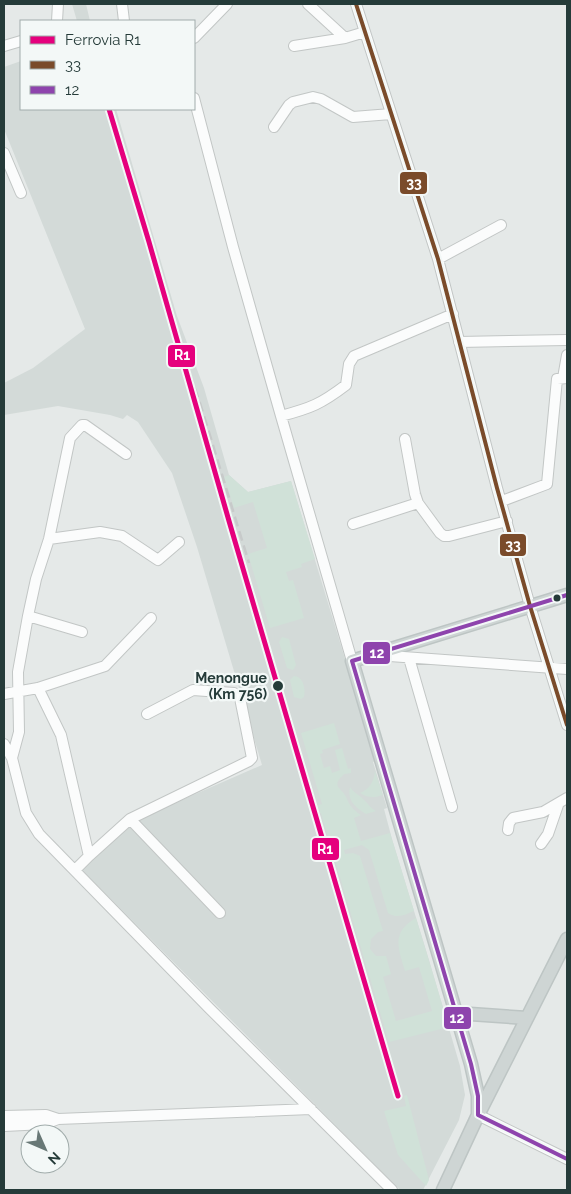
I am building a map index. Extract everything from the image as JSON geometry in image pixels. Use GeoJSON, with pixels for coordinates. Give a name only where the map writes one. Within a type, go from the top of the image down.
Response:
{"type":"FeatureCollection","features":[{"type":"Feature","properties":{"kind":"main road"},"geometry":{"type":"LineString","coordinates":[[478,1115],[478,1096],[475,1080],[352,662],[567,595]]}},
{"type":"Feature","properties":{"kind":"main road"},"geometry":{"type":"LineString","coordinates":[[443,1190],[478,1115],[567,939]]}},
{"type":"Feature","properties":{"kind":"main road"},"geometry":{"type":"LineString","coordinates":[[456,1013],[526,1018]]}},
{"type":"Feature","properties":{"kind":"street"},"geometry":{"type":"LineString","coordinates":[[57,20],[58,4]]}},
{"type":"Feature","properties":{"kind":"street"},"geometry":{"type":"LineString","coordinates":[[122,4],[124,20]]}},
{"type":"Feature","properties":{"kind":"street"},"geometry":{"type":"LineString","coordinates":[[195,37],[225,4]]}},
{"type":"Feature","properties":{"kind":"street"},"geometry":{"type":"LineString","coordinates":[[308,4],[345,38]]}},
{"type":"Feature","properties":{"kind":"street"},"geometry":{"type":"LineString","coordinates":[[356,4],[438,259],[530,606],[551,668],[567,726]]}},
{"type":"Feature","properties":{"kind":"street"},"geometry":{"type":"LineString","coordinates":[[294,46],[345,38],[365,32]]}},
{"type":"Feature","properties":{"kind":"street"},"geometry":{"type":"LineString","coordinates":[[4,46],[20,41]]}},
{"type":"Feature","properties":{"kind":"street"},"geometry":{"type":"LineString","coordinates":[[274,127],[289,105],[293,102],[313,97],[321,99],[353,117],[390,114]]}},
{"type":"Feature","properties":{"kind":"street"},"geometry":{"type":"LineString","coordinates":[[195,102],[280,416],[352,662]]}},
{"type":"Feature","properties":{"kind":"street"},"geometry":{"type":"LineString","coordinates":[[4,153],[21,194]]}},
{"type":"Feature","properties":{"kind":"street"},"geometry":{"type":"LineString","coordinates":[[438,259],[501,225]]}},
{"type":"Feature","properties":{"kind":"street"},"geometry":{"type":"LineString","coordinates":[[280,416],[310,408],[325,401],[346,385],[349,364],[354,356],[453,314]]}},
{"type":"Feature","properties":{"kind":"street"},"geometry":{"type":"LineString","coordinates":[[460,342],[567,340]]}},
{"type":"Feature","properties":{"kind":"street"},"geometry":{"type":"LineString","coordinates":[[502,501],[545,487],[547,484],[557,379],[565,378],[567,355]]}},
{"type":"Feature","properties":{"kind":"street"},"geometry":{"type":"LineString","coordinates":[[12,758],[20,732],[19,666],[28,616],[36,579],[49,539],[69,442],[73,434],[82,425],[85,425],[126,454]]}},
{"type":"Feature","properties":{"kind":"street"},"geometry":{"type":"LineString","coordinates":[[405,439],[418,503],[440,533],[444,536],[449,536],[507,520]]}},
{"type":"Feature","properties":{"kind":"street"},"geometry":{"type":"LineString","coordinates":[[353,524],[418,503]]}},
{"type":"Feature","properties":{"kind":"street"},"geometry":{"type":"LineString","coordinates":[[49,539],[100,532],[122,536],[158,560],[179,542]]}},
{"type":"Feature","properties":{"kind":"street"},"geometry":{"type":"LineString","coordinates":[[28,616],[82,632]]}},
{"type":"Feature","properties":{"kind":"street"},"geometry":{"type":"LineString","coordinates":[[4,694],[38,688],[105,666],[151,618]]}},
{"type":"Feature","properties":{"kind":"street"},"geometry":{"type":"LineString","coordinates":[[374,655],[567,669]]}},
{"type":"Feature","properties":{"kind":"street"},"geometry":{"type":"LineString","coordinates":[[409,658],[452,807]]}},
{"type":"Feature","properties":{"kind":"street"},"geometry":{"type":"LineString","coordinates":[[38,688],[60,735],[89,856]]}},
{"type":"Feature","properties":{"kind":"street"},"geometry":{"type":"LineString","coordinates":[[75,870],[130,819],[249,761],[252,755],[240,698],[234,693],[189,691],[147,714]]}},
{"type":"Feature","properties":{"kind":"street"},"geometry":{"type":"LineString","coordinates":[[4,744],[12,758],[30,821],[39,834],[392,1190]]}},
{"type":"Feature","properties":{"kind":"street"},"geometry":{"type":"LineString","coordinates":[[508,830],[509,823],[513,818],[543,812],[558,805],[567,798]]}},
{"type":"Feature","properties":{"kind":"street"},"geometry":{"type":"LineString","coordinates":[[541,844],[548,834],[558,805]]}},
{"type":"Feature","properties":{"kind":"street"},"geometry":{"type":"LineString","coordinates":[[130,819],[220,913]]}},
{"type":"Feature","properties":{"kind":"street"},"geometry":{"type":"LineString","coordinates":[[4,1126],[45,1124],[58,1119],[311,1109]]}},
{"type":"Feature","properties":{"kind":"street"},"geometry":{"type":"LineString","coordinates":[[4,1116],[46,1115],[58,1119]]}},
{"type":"Feature","properties":{"kind":"street"},"geometry":{"type":"LineString","coordinates":[[478,1115],[567,1159]]}},
{"type":"Feature","properties":{"kind":"shaded area"},"geometry":{"type":"Polygon","coordinates":[[[72,4],[86,4],[90,20],[77,20],[72,4]]]}},
{"type":"Feature","properties":{"kind":"shaded area"},"geometry":{"type":"Polygon","coordinates":[[[20,61],[20,110],[116,110],[177,316],[204,388],[229,475],[248,492],[291,481],[376,761],[373,762],[387,808],[384,809],[392,839],[460,1066],[465,1095],[459,1120],[423,1190],[400,1190],[82,870],[136,820],[262,765],[197,547],[172,473],[138,422],[127,415],[123,419],[58,406],[4,415],[4,383],[33,368],[85,329],[4,129],[4,67],[20,61]]]}},
{"type":"Feature","properties":{"kind":"shaded area"},"geometry":{"type":"Polygon","coordinates":[[[229,475],[248,492],[291,481],[315,559],[301,564],[302,567],[286,572],[289,581],[293,580],[304,618],[270,628],[248,554],[267,548],[253,502],[234,508],[224,477],[229,475]]]}},
{"type":"Feature","properties":{"kind":"shaded area"},"geometry":{"type":"Polygon","coordinates":[[[282,637],[289,639],[296,665],[293,670],[287,668],[279,642],[282,637]]]}},
{"type":"Feature","properties":{"kind":"shaded area"},"geometry":{"type":"Polygon","coordinates":[[[294,676],[300,678],[304,687],[305,694],[301,699],[294,697],[290,680],[294,676]]]}},
{"type":"Feature","properties":{"kind":"shaded area"},"geometry":{"type":"Polygon","coordinates":[[[334,723],[340,744],[322,750],[323,753],[320,754],[324,768],[330,766],[332,773],[340,770],[335,750],[342,748],[348,769],[351,768],[351,773],[344,774],[337,785],[352,808],[361,815],[354,818],[361,841],[390,833],[414,911],[398,916],[388,913],[369,850],[362,845],[344,850],[345,854],[353,853],[360,856],[383,931],[378,932],[371,939],[370,949],[376,956],[386,956],[391,974],[383,977],[396,1021],[432,1011],[419,967],[405,971],[400,955],[398,941],[400,935],[408,923],[416,918],[449,1027],[389,1042],[321,813],[319,813],[316,806],[322,804],[301,733],[334,723]]]}},
{"type":"Feature","properties":{"kind":"shaded area"},"geometry":{"type":"Polygon","coordinates":[[[375,771],[383,795],[377,797],[365,796],[360,793],[371,784],[375,771]]]}},
{"type":"Feature","properties":{"kind":"shaded area"},"geometry":{"type":"Polygon","coordinates":[[[350,787],[376,811],[366,814],[355,806],[351,800],[350,787]]]}},
{"type":"Feature","properties":{"kind":"shaded area"},"geometry":{"type":"Polygon","coordinates":[[[407,1095],[429,1180],[426,1186],[398,1155],[384,1111],[406,1106],[404,1096],[407,1095]]]}},
{"type":"Feature","properties":{"kind":"railway"},"geometry":{"type":"LineString","coordinates":[[170,317],[201,406],[249,563]]}},
{"type":"Feature","properties":{"kind":"rail line","name":"R1"},"geometry":{"type":"LineString","coordinates":[[109,110],[398,1096]]}},
{"type":"Feature","properties":{"kind":"transit line","name":"33"},"geometry":{"type":"LineString","coordinates":[[356,4],[438,259],[497,488],[530,606],[567,725]]}},
{"type":"Feature","properties":{"kind":"transit line","name":"12"},"geometry":{"type":"LineString","coordinates":[[567,595],[352,661],[471,1064],[478,1096],[478,1115],[567,1159]]}},
{"type":"Feature","properties":{"kind":"place","name":"Menongue (Km 756)"},"geometry":{"type":"Point","coordinates":[278,686]}}]}
